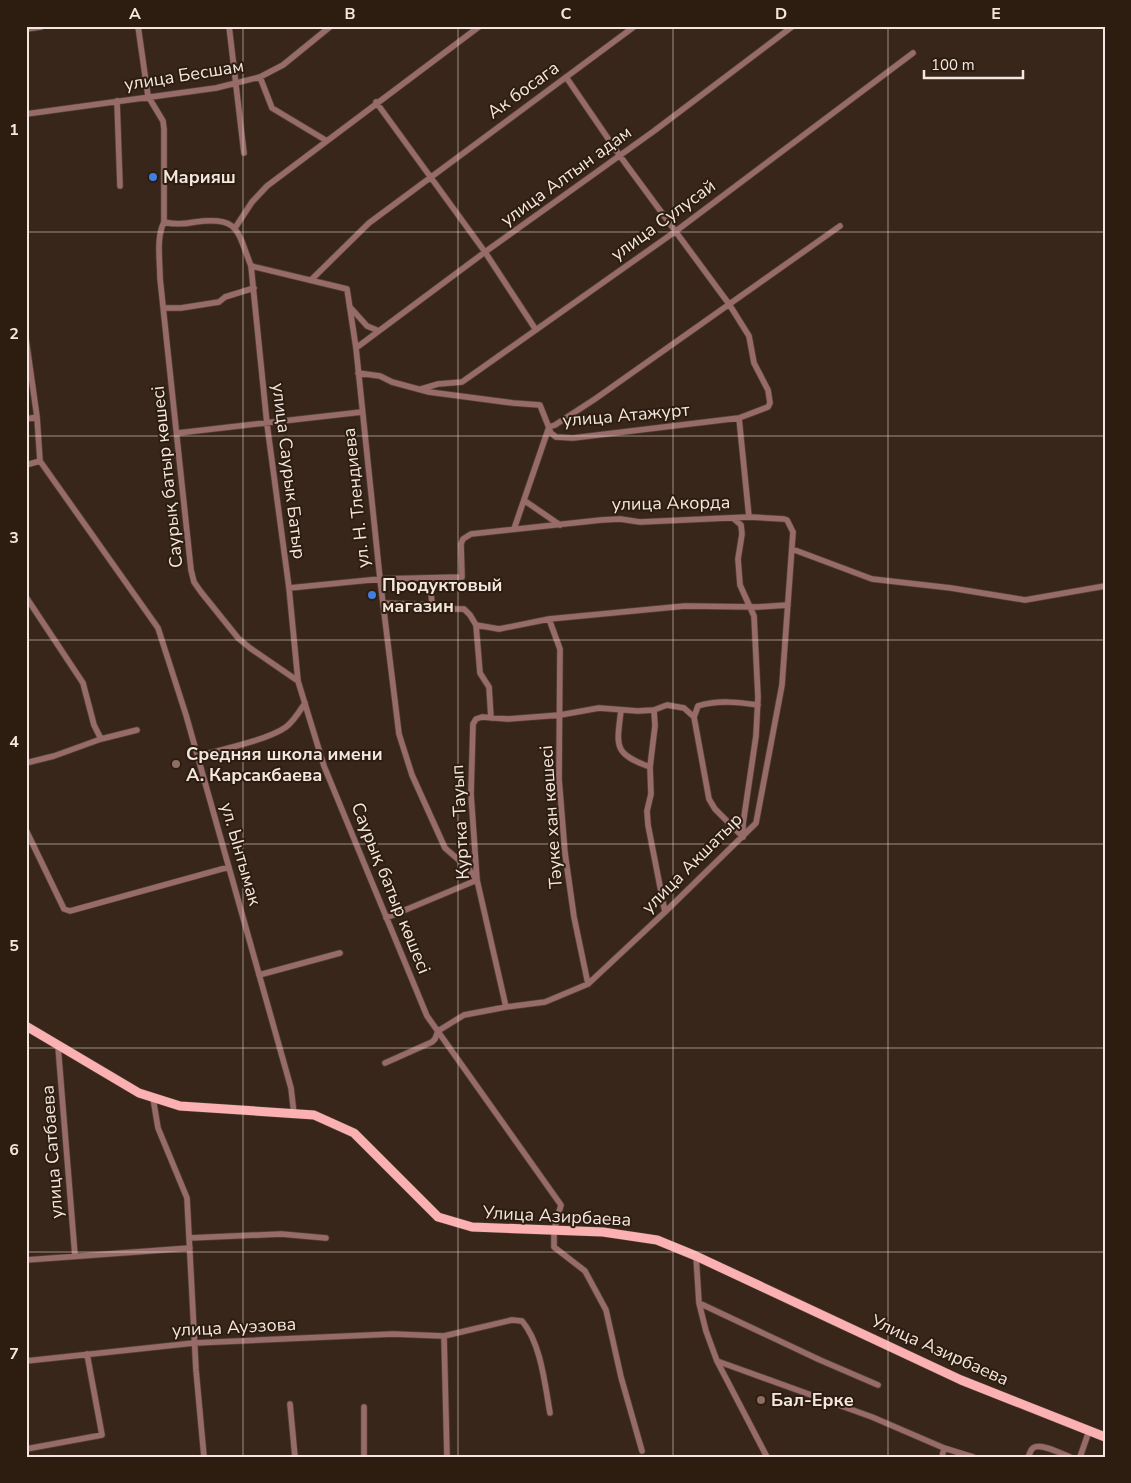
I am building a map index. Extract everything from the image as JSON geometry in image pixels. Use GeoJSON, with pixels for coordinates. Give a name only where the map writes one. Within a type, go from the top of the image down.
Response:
{"type":"FeatureCollection","features":[{"type":"Feature","properties":{"kind":"main road","name":"Улица Азирбаева"},"geometry":{"type":"LineString","coordinates":[[26,1026],[139,1093],[154,1098],[180,1106],[314,1115],[354,1134],[438,1218],[472,1227],[603,1232],[657,1240],[696,1256],[961,1380],[1105,1437]]}},
{"type":"Feature","properties":{"kind":"street","name":"Саурық батыр көшесі"},"geometry":{"type":"LineString","coordinates":[[138,26],[148,96],[163,120],[164,222],[160,237],[160,278],[178,433],[191,570],[194,582],[238,638],[298,681],[324,766],[427,1016],[561,1205],[554,1230]]}},
{"type":"Feature","properties":{"kind":"street"},"geometry":{"type":"LineString","coordinates":[[229,26],[244,153]]}},
{"type":"Feature","properties":{"kind":"street","name":"улица Бесшам"},"geometry":{"type":"LineString","coordinates":[[26,114],[209,89],[260,77],[283,65],[331,26]]}},
{"type":"Feature","properties":{"kind":"street"},"geometry":{"type":"LineString","coordinates":[[164,222],[179,224],[221,220],[234,228],[252,202],[267,186],[376,102],[480,26]]}},
{"type":"Feature","properties":{"kind":"street","name":"Ак босага"},"geometry":{"type":"LineString","coordinates":[[310,280],[369,223],[635,26]]}},
{"type":"Feature","properties":{"kind":"street","name":"улица Алтын адам"},"geometry":{"type":"LineString","coordinates":[[356,348],[485,252],[620,156],[792,26]]}},
{"type":"Feature","properties":{"kind":"street"},"geometry":{"type":"LineString","coordinates":[[26,29],[42,27]]}},
{"type":"Feature","properties":{"kind":"street","name":"улица Сулусай"},"geometry":{"type":"LineString","coordinates":[[420,390],[438,384],[462,382],[676,231],[913,53]]}},
{"type":"Feature","properties":{"kind":"street"},"geometry":{"type":"LineString","coordinates":[[260,77],[272,108],[327,141]]}},
{"type":"Feature","properties":{"kind":"street"},"geometry":{"type":"LineString","coordinates":[[566,77],[620,156],[729,304]]}},
{"type":"Feature","properties":{"kind":"street"},"geometry":{"type":"LineString","coordinates":[[117,101],[120,186]]}},
{"type":"Feature","properties":{"kind":"street"},"geometry":{"type":"LineString","coordinates":[[376,102],[485,252],[536,330]]}},
{"type":"Feature","properties":{"kind":"street"},"geometry":{"type":"LineString","coordinates":[[514,529],[549,426],[556,425],[595,399],[840,226]]}},
{"type":"Feature","properties":{"kind":"street","name":"улица Саурык Батыр"},"geometry":{"type":"LineString","coordinates":[[234,228],[239,235],[251,266],[267,424],[289,588],[298,681]]}},
{"type":"Feature","properties":{"kind":"street"},"geometry":{"type":"LineString","coordinates":[[251,266],[310,280]]}},
{"type":"Feature","properties":{"kind":"street","name":"ул. Н. Тлендиева"},"geometry":{"type":"LineString","coordinates":[[310,280],[346,289],[356,348],[380,578],[399,734],[412,775],[445,848],[468,868],[477,880]]}},
{"type":"Feature","properties":{"kind":"street"},"geometry":{"type":"LineString","coordinates":[[164,308],[181,308],[219,302],[225,296],[254,288]]}},
{"type":"Feature","properties":{"kind":"street","name":"улица Атажурт"},"geometry":{"type":"LineString","coordinates":[[358,374],[380,376],[392,382],[420,390],[540,405],[551,434],[556,437],[573,438],[739,418],[768,407],[770,403],[768,390],[754,363],[749,336],[729,304]]}},
{"type":"Feature","properties":{"kind":"street"},"geometry":{"type":"LineString","coordinates":[[349,305],[367,326],[379,331]]}},
{"type":"Feature","properties":{"kind":"street"},"geometry":{"type":"LineString","coordinates":[[26,339],[37,417],[40,461],[26,465]]}},
{"type":"Feature","properties":{"kind":"street"},"geometry":{"type":"LineString","coordinates":[[178,433],[362,412]]}},
{"type":"Feature","properties":{"kind":"street"},"geometry":{"type":"LineString","coordinates":[[26,419],[37,417]]}},
{"type":"Feature","properties":{"kind":"street"},"geometry":{"type":"LineString","coordinates":[[739,418],[749,517]]}},
{"type":"Feature","properties":{"kind":"street","name":"ул. Ынтымак"},"geometry":{"type":"LineString","coordinates":[[40,461],[158,628],[198,756],[291,1088],[294,1114]]}},
{"type":"Feature","properties":{"kind":"street"},"geometry":{"type":"LineString","coordinates":[[525,501],[560,526]]}},
{"type":"Feature","properties":{"kind":"street","name":"улица Акорда"},"geometry":{"type":"LineString","coordinates":[[430,578],[462,577],[461,544],[463,539],[471,534],[560,526],[610,518],[640,522],[749,517],[784,519]]}},
{"type":"Feature","properties":{"kind":"street"},"geometry":{"type":"LineString","coordinates":[[734,518],[741,526],[742,534],[738,559],[740,585],[754,616],[758,705],[756,736],[743,824],[743,836]]}},
{"type":"Feature","properties":{"kind":"street","name":"улица Акшатыр"},"geometry":{"type":"LineString","coordinates":[[385,1063],[432,1042],[438,1031],[464,1015],[545,1002],[588,984],[756,823],[782,685],[793,532],[787,520],[784,519]]}},
{"type":"Feature","properties":{"kind":"street"},"geometry":{"type":"LineString","coordinates":[[792,549],[872,579],[951,588],[1026,600],[1105,586]]}},
{"type":"Feature","properties":{"kind":"street"},"geometry":{"type":"LineString","coordinates":[[289,588],[380,578],[430,578],[432,605]]}},
{"type":"Feature","properties":{"kind":"street"},"geometry":{"type":"LineString","coordinates":[[26,597],[83,683],[94,724],[101,739]]}},
{"type":"Feature","properties":{"kind":"street"},"geometry":{"type":"LineString","coordinates":[[383,603],[432,605],[438,609],[464,609],[476,625],[480,673],[489,687],[491,718]]}},
{"type":"Feature","properties":{"kind":"street"},"geometry":{"type":"LineString","coordinates":[[476,625],[499,629],[549,619],[685,606],[750,607],[788,605]]}},
{"type":"Feature","properties":{"kind":"street","name":"Тәуке хан көшесі"},"geometry":{"type":"LineString","coordinates":[[549,619],[560,649],[559,779],[565,853],[574,916],[588,984]]}},
{"type":"Feature","properties":{"kind":"street"},"geometry":{"type":"LineString","coordinates":[[743,836],[714,809],[710,799],[694,717],[698,706],[710,703],[736,701],[758,705]]}},
{"type":"Feature","properties":{"kind":"street"},"geometry":{"type":"LineString","coordinates":[[198,756],[274,734],[286,727],[298,715],[304,703]]}},
{"type":"Feature","properties":{"kind":"street","name":"Куртка Тауып"},"geometry":{"type":"LineString","coordinates":[[506,1007],[477,880],[471,794],[473,724],[476,719],[482,717],[508,719],[560,715],[599,708],[654,710],[667,704],[684,708],[694,717]]}},
{"type":"Feature","properties":{"kind":"street"},"geometry":{"type":"LineString","coordinates":[[620,710],[618,746],[624,755],[650,767]]}},
{"type":"Feature","properties":{"kind":"street"},"geometry":{"type":"LineString","coordinates":[[654,710],[655,726],[650,767],[651,794],[647,811],[665,912]]}},
{"type":"Feature","properties":{"kind":"street"},"geometry":{"type":"LineString","coordinates":[[26,764],[101,739],[138,730]]}},
{"type":"Feature","properties":{"kind":"street"},"geometry":{"type":"LineString","coordinates":[[26,830],[64,909],[70,911],[229,868]]}},
{"type":"Feature","properties":{"kind":"street"},"geometry":{"type":"LineString","coordinates":[[386,918],[477,880]]}},
{"type":"Feature","properties":{"kind":"street"},"geometry":{"type":"LineString","coordinates":[[259,975],[340,953]]}},
{"type":"Feature","properties":{"kind":"street","name":"улица Сатбаева"},"geometry":{"type":"LineString","coordinates":[[58,1046],[75,1256]]}},
{"type":"Feature","properties":{"kind":"street"},"geometry":{"type":"LineString","coordinates":[[154,1098],[158,1128],[187,1198],[194,1343],[204,1457]]}},
{"type":"Feature","properties":{"kind":"street"},"geometry":{"type":"LineString","coordinates":[[554,1230],[554,1248],[586,1271],[606,1310],[621,1377],[642,1451]]}},
{"type":"Feature","properties":{"kind":"street"},"geometry":{"type":"LineString","coordinates":[[189,1238],[282,1234],[326,1238]]}},
{"type":"Feature","properties":{"kind":"street"},"geometry":{"type":"LineString","coordinates":[[26,1260],[190,1248]]}},
{"type":"Feature","properties":{"kind":"street"},"geometry":{"type":"LineString","coordinates":[[696,1256],[700,1303],[706,1331],[717,1361],[768,1457]]}},
{"type":"Feature","properties":{"kind":"street"},"geometry":{"type":"LineString","coordinates":[[700,1303],[820,1360],[878,1384]]}},
{"type":"Feature","properties":{"kind":"street","name":"улица Ауэзова"},"geometry":{"type":"LineString","coordinates":[[26,1361],[194,1343],[393,1334],[444,1336],[512,1320],[522,1321],[530,1330],[540,1362],[550,1413]]}},
{"type":"Feature","properties":{"kind":"street"},"geometry":{"type":"LineString","coordinates":[[444,1336],[448,1457]]}},
{"type":"Feature","properties":{"kind":"street"},"geometry":{"type":"LineString","coordinates":[[26,1449],[102,1435],[87,1354]]}},
{"type":"Feature","properties":{"kind":"street"},"geometry":{"type":"LineString","coordinates":[[717,1361],[872,1417],[944,1448],[973,1457]]}},
{"type":"Feature","properties":{"kind":"street"},"geometry":{"type":"LineString","coordinates":[[290,1404],[295,1457]]}},
{"type":"Feature","properties":{"kind":"street"},"geometry":{"type":"LineString","coordinates":[[364,1407],[364,1457]]}},
{"type":"Feature","properties":{"kind":"street"},"geometry":{"type":"LineString","coordinates":[[1080,1457],[1089,1431]]}},
{"type":"Feature","properties":{"kind":"street"},"geometry":{"type":"LineString","coordinates":[[1028,1457],[1036,1446],[1044,1447],[1070,1457]]}},
{"type":"Feature","properties":{"kind":"street"},"geometry":{"type":"LineString","coordinates":[[942,1457],[944,1448]]}},
{"type":"Feature","properties":{"kind":"place","name":"Марияш"},"geometry":{"type":"Point","coordinates":[153,177]}},
{"type":"Feature","properties":{"kind":"place","name":"Продуктовый магазин"},"geometry":{"type":"Point","coordinates":[372,595]}},
{"type":"Feature","properties":{"kind":"place","name":"Средняя школа имени А. Карсакбаева"},"geometry":{"type":"Point","coordinates":[176,764]}},
{"type":"Feature","properties":{"kind":"place","name":"Бал-Ерке"},"geometry":{"type":"Point","coordinates":[761,1400]}}]}
